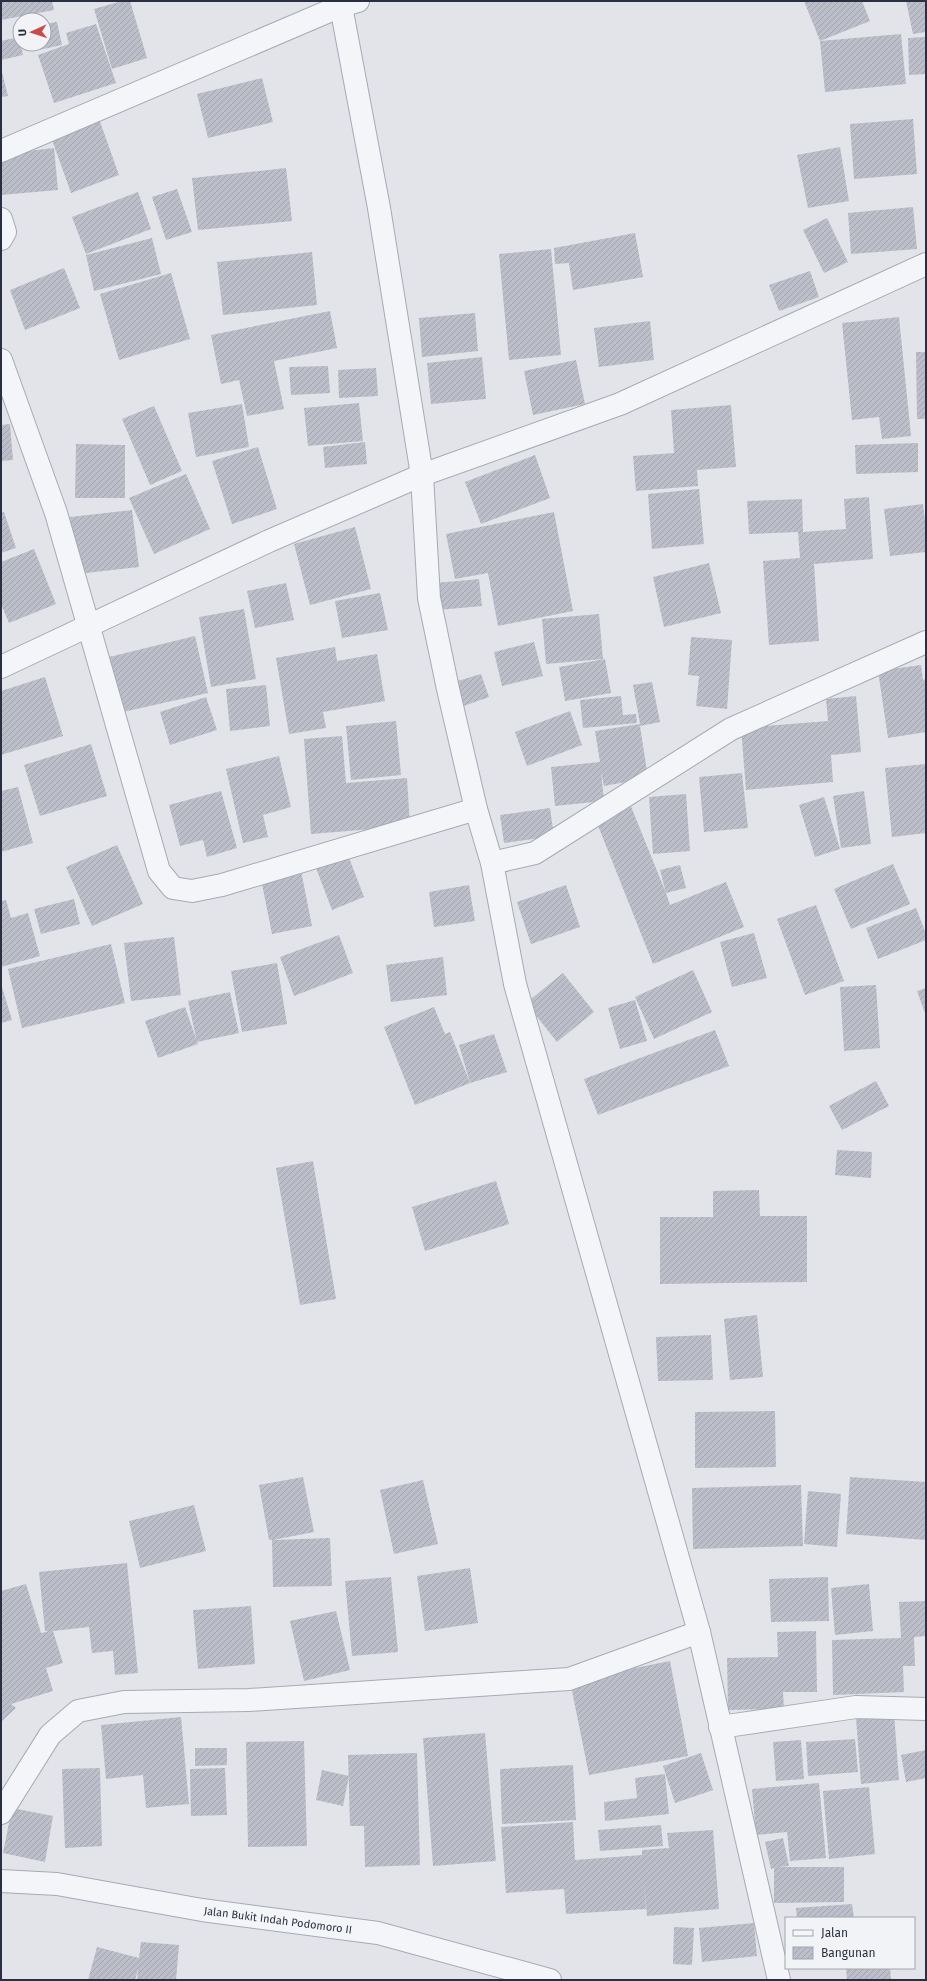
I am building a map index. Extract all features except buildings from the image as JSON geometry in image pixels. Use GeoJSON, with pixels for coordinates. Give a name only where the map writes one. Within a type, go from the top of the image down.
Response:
{"type":"FeatureCollection","features":[{"type":"Feature","properties":{"kind":"street"},"geometry":{"type":"LineString","coordinates":[[1,151],[346,2],[422,475],[430,598],[476,809],[492,864],[515,984],[699,1632],[779,1980]]}},
{"type":"Feature","properties":{"kind":"street"},"geometry":{"type":"LineString","coordinates":[[1,219],[5,232],[1,239]]}},
{"type":"Feature","properties":{"kind":"street"},"geometry":{"type":"LineString","coordinates":[[1,667],[269,541],[422,475],[620,404],[926,264]]}},
{"type":"Feature","properties":{"kind":"street"},"geometry":{"type":"LineString","coordinates":[[1,360],[56,513],[87,627],[159,871],[173,888],[192,891],[222,885],[476,809]]}},
{"type":"Feature","properties":{"kind":"street"},"geometry":{"type":"LineString","coordinates":[[492,864],[535,853],[731,729],[926,642]]}},
{"type":"Feature","properties":{"kind":"street"},"geometry":{"type":"LineString","coordinates":[[1,1813],[50,1735],[78,1711],[124,1702],[249,1700],[569,1679],[699,1632]]}},
{"type":"Feature","properties":{"kind":"street"},"geometry":{"type":"LineString","coordinates":[[720,1727],[856,1707],[926,1709]]}},
{"type":"Feature","properties":{"kind":"street","name":"Jalan Bukit Indah Podomoro II"},"geometry":{"type":"LineString","coordinates":[[1,1881],[58,1884],[202,1910],[378,1933],[550,1980]]}}]}
